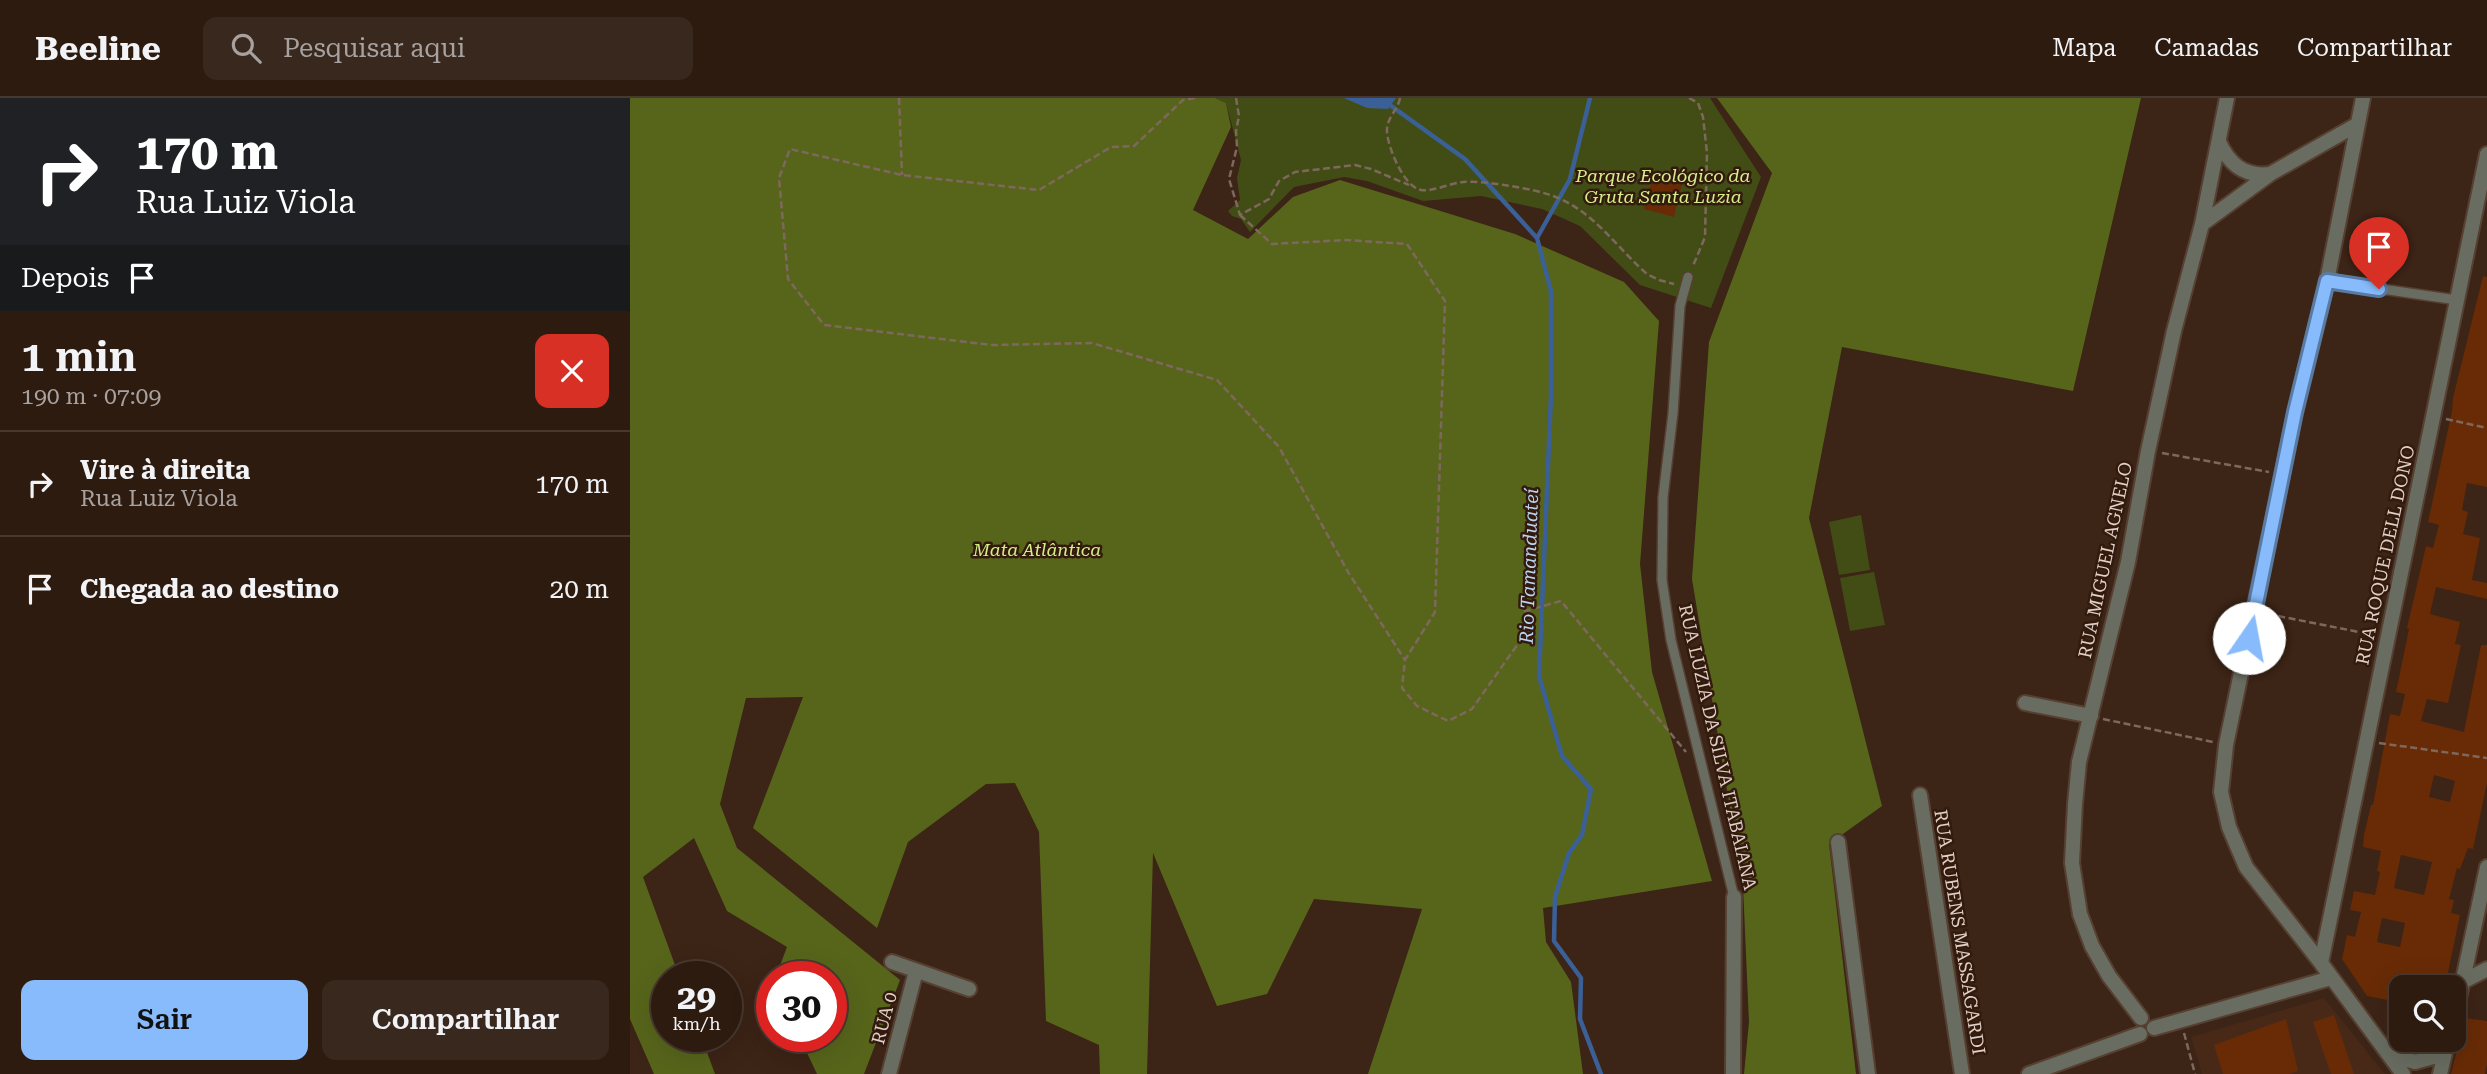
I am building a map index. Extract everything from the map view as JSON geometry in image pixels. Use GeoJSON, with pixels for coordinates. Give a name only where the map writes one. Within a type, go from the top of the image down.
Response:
{"type":"FeatureCollection","features":[{"type":"Feature","properties":{"kind":"street","name":"RUA MIGUEL AGNELO"},"geometry":{"type":"LineString","coordinates":[[2141,1018],[2109,976],[2092,946],[2080,914],[2072,863],[2074,804],[2079,762],[2128,562],[2148,451],[2174,331],[2202,224],[2227,98]]}},
{"type":"Feature","properties":{"kind":"street"},"geometry":{"type":"LineString","coordinates":[[2362,98],[2327,281],[2226,745],[2221,793],[2229,827],[2246,867],[2403,1074]]}},
{"type":"Feature","properties":{"kind":"street"},"geometry":{"type":"LineString","coordinates":[[2202,224],[2270,174],[2358,124]]}},
{"type":"Feature","properties":{"kind":"street"},"geometry":{"type":"LineString","coordinates":[[2219,142],[2227,158],[2237,167],[2253,174],[2270,174]]}},
{"type":"Feature","properties":{"kind":"street","name":"RUA ROQUE DELL DONO"},"geometry":{"type":"LineString","coordinates":[[2321,963],[2487,154]]}},
{"type":"Feature","properties":{"kind":"street"},"geometry":{"type":"LineString","coordinates":[[2025,703],[2091,716]]}},
{"type":"Feature","properties":{"kind":"street","name":"RUA RUBENS MASSAGARDI"},"geometry":{"type":"LineString","coordinates":[[1920,795],[1962,1074]]}},
{"type":"Feature","properties":{"kind":"street"},"geometry":{"type":"LineString","coordinates":[[1838,842],[1868,1074]]}},
{"type":"Feature","properties":{"kind":"street"},"geometry":{"type":"LineString","coordinates":[[2465,975],[2487,867]]}},
{"type":"Feature","properties":{"kind":"street","name":"RUA LUZIA DA SILVA ITABAIANA"},"geometry":{"type":"LineString","coordinates":[[1733,1074],[1734,897]]}},
{"type":"Feature","properties":{"kind":"street"},"geometry":{"type":"LineString","coordinates":[[892,962],[969,989]]}},
{"type":"Feature","properties":{"kind":"street"},"geometry":{"type":"LineString","coordinates":[[2466,980],[2487,969]]}},
{"type":"Feature","properties":{"kind":"street","name":"RUA 0"},"geometry":{"type":"LineString","coordinates":[[889,1074],[916,971]]}},
{"type":"Feature","properties":{"kind":"street"},"geometry":{"type":"LineString","coordinates":[[2029,1074],[2140,1034],[2149,1035],[2154,1028],[2180,1019],[2331,978]]}},
{"type":"Feature","properties":{"kind":"street"},"geometry":{"type":"LineString","coordinates":[[2140,1034],[2136,1027],[2141,1018],[2151,1020],[2154,1028]]}},
{"type":"Feature","properties":{"kind":"street"},"geometry":{"type":"LineString","coordinates":[[2390,1055],[2415,1062],[2442,1062]]}},
{"type":"Feature","properties":{"kind":"lane","name":"RUA LUZIA DA SILVA ITABAIANA"},"geometry":{"type":"LineString","coordinates":[[1688,277],[1680,306],[1673,413],[1663,497],[1662,579],[1671,640],[1734,897]]}},
{"type":"Feature","properties":{"kind":"lane"},"geometry":{"type":"LineString","coordinates":[[2327,281],[2457,300]]}},
{"type":"Feature","properties":{"kind":"path"},"geometry":{"type":"LineString","coordinates":[[899,98],[902,175]]}},
{"type":"Feature","properties":{"kind":"path"},"geometry":{"type":"LineString","coordinates":[[1195,98],[1183,100],[1134,145],[1111,147],[1039,190],[902,175],[790,149],[779,178],[788,279],[824,325],[992,345],[1092,343],[1217,380],[1279,447],[1348,572],[1405,660]]}},
{"type":"Feature","properties":{"kind":"path"},"geometry":{"type":"LineString","coordinates":[[1236,98],[1239,116],[1237,147],[1229,179],[1240,215],[1272,244],[1346,240],[1406,244],[1445,301],[1435,612],[1405,660],[1402,688],[1417,706],[1448,721],[1472,709],[1520,641],[1525,611],[1561,601],[1686,752]]}},
{"type":"Feature","properties":{"kind":"path"},"geometry":{"type":"LineString","coordinates":[[1240,215],[1269,199],[1279,181],[1295,172],[1355,166],[1371,169],[1422,191],[1466,181],[1493,185],[1554,196],[1565,201],[1589,215],[1647,274],[1673,285],[1688,277],[1705,237],[1707,153],[1703,117],[1698,103],[1689,98]]}},
{"type":"Feature","properties":{"kind":"path"},"geometry":{"type":"LineString","coordinates":[[1400,100],[1387,131],[1405,179],[1412,186]]}},
{"type":"Feature","properties":{"kind":"path"},"geometry":{"type":"LineString","coordinates":[[2433,416],[2487,428]]}},
{"type":"Feature","properties":{"kind":"path"},"geometry":{"type":"LineString","coordinates":[[2148,451],[2283,474]]}},
{"type":"Feature","properties":{"kind":"path"},"geometry":{"type":"LineString","coordinates":[[2255,612],[2388,638]]}},
{"type":"Feature","properties":{"kind":"path"},"geometry":{"type":"LineString","coordinates":[[2091,716],[2226,745]]}},
{"type":"Feature","properties":{"kind":"path"},"geometry":{"type":"LineString","coordinates":[[2367,741],[2487,758]]}},
{"type":"Feature","properties":{"kind":"path"},"geometry":{"type":"LineString","coordinates":[[2180,1019],[2195,1074]]}},
{"type":"Feature","properties":{"kind":"shaded area"},"geometry":{"type":"Polygon","coordinates":[[[2324,998],[2385,1074],[2202,1074],[2191,1037],[2324,998]]]}},
{"type":"Feature","properties":{"kind":"green space","name":"Mata Atlântica"},"geometry":{"type":"Polygon","coordinates":[[[630,98],[1215,98],[1226,103],[1231,127],[1193,210],[1248,239],[1293,197],[1340,180],[1515,234],[1624,282],[1659,321],[1640,564],[1652,672],[1712,881],[1543,908],[1546,942],[1571,982],[1583,1074],[1368,1074],[1422,909],[1314,899],[1267,994],[1217,1006],[1153,853],[1147,1074],[1100,1074],[1099,1045],[1046,1021],[1039,832],[1015,783],[986,784],[908,842],[877,928],[753,828],[803,697],[746,698],[720,804],[737,848],[900,980],[864,1074],[817,1074],[807,1052],[847,1052],[847,961],[782,961],[787,947],[727,911],[694,838],[643,877],[674,961],[651,961],[651,1052],[707,1052],[715,1074],[654,1074],[630,1019],[630,98]]]}},
{"type":"Feature","properties":{"kind":"green space","name":"Parque Ecológico da Gruta Santa Luzia"},"geometry":{"type":"Polygon","coordinates":[[[1215,98],[1710,98],[1761,177],[1711,308],[1640,285],[1580,226],[1542,209],[1481,196],[1423,201],[1367,181],[1344,177],[1294,187],[1250,232],[1241,219],[1232,216],[1228,211],[1240,200],[1237,178],[1241,160],[1226,103],[1215,98]]]}},
{"type":"Feature","properties":{"kind":"green space"},"geometry":{"type":"Polygon","coordinates":[[[1717,98],[2141,98],[2073,391],[1842,347],[1809,518],[1882,806],[1829,844],[1856,1074],[1744,1074],[1749,1022],[1743,886],[1692,579],[1709,342],[1772,173],[1717,98]]]}},
{"type":"Feature","properties":{"kind":"green space"},"geometry":{"type":"Polygon","coordinates":[[[1861,515],[1870,570],[1839,575],[1829,522],[1861,515]]]}},
{"type":"Feature","properties":{"kind":"green space"},"geometry":{"type":"Polygon","coordinates":[[[1874,572],[1885,625],[1850,631],[1840,578],[1874,572]]]}},
{"type":"Feature","properties":{"kind":"water"},"geometry":{"type":"Polygon","coordinates":[[[1344,98],[1396,98],[1388,109],[1367,108],[1344,98]]]}},
{"type":"Feature","properties":{"kind":"building"},"geometry":{"type":"Polygon","coordinates":[[[1653,176],[1682,184],[1674,217],[1644,209],[1653,176]]]}},
{"type":"Feature","properties":{"kind":"building"},"geometry":{"type":"Polygon","coordinates":[[[2483,276],[2487,277],[2487,487],[2467,483],[2462,510],[2468,512],[2463,534],[2480,538],[2472,580],[2487,583],[2487,599],[2436,587],[2430,614],[2460,622],[2455,644],[2461,645],[2448,703],[2427,699],[2421,721],[2464,732],[2481,645],[2487,645],[2487,783],[2473,849],[2468,848],[2460,869],[2457,868],[2449,899],[2454,900],[2451,913],[2460,915],[2448,975],[2389,975],[2388,1000],[2367,996],[2342,959],[2347,935],[2355,937],[2361,912],[2350,910],[2354,891],[2375,895],[2380,872],[2377,871],[2381,851],[2363,847],[2364,835],[2373,805],[2390,714],[2400,716],[2405,694],[2396,692],[2409,629],[2407,628],[2426,546],[2433,548],[2439,525],[2428,522],[2483,276]],[[2434,775],[2429,797],[2450,802],[2455,781],[2434,775]],[[2401,855],[2394,888],[2424,895],[2432,862],[2401,855]],[[2382,918],[2377,942],[2400,947],[2405,923],[2382,918]]]}},
{"type":"Feature","properties":{"kind":"building"},"geometry":{"type":"Polygon","coordinates":[[[2334,1015],[2354,1074],[2331,1074],[2313,1022],[2334,1015]]]}},
{"type":"Feature","properties":{"kind":"building"},"geometry":{"type":"Polygon","coordinates":[[[2466,1018],[2487,1021],[2485,1074],[2451,1074],[2456,1052],[2466,1052],[2466,1018]]]}},
{"type":"Feature","properties":{"kind":"building"},"geometry":{"type":"Polygon","coordinates":[[[2286,1019],[2298,1071],[2289,1074],[2223,1074],[2214,1045],[2286,1019]]]}},
{"type":"Feature","properties":{"kind":"waterway","name":"Rio Tamanduateí"},"geometry":{"type":"LineString","coordinates":[[1380,98],[1465,159],[1537,238],[1551,291],[1551,396],[1539,676],[1562,756],[1591,789],[1582,835],[1569,853],[1555,897],[1554,941],[1581,978],[1580,1019],[1601,1074]]}},
{"type":"Feature","properties":{"kind":"waterway"},"geometry":{"type":"LineString","coordinates":[[1537,238],[1570,179],[1590,98]]}},
{"type":"Feature","properties":{"kind":"route"},"geometry":{"type":"LineString","coordinates":[[2249,638],[2295,412],[2327,281],[2379,289]]}}]}
